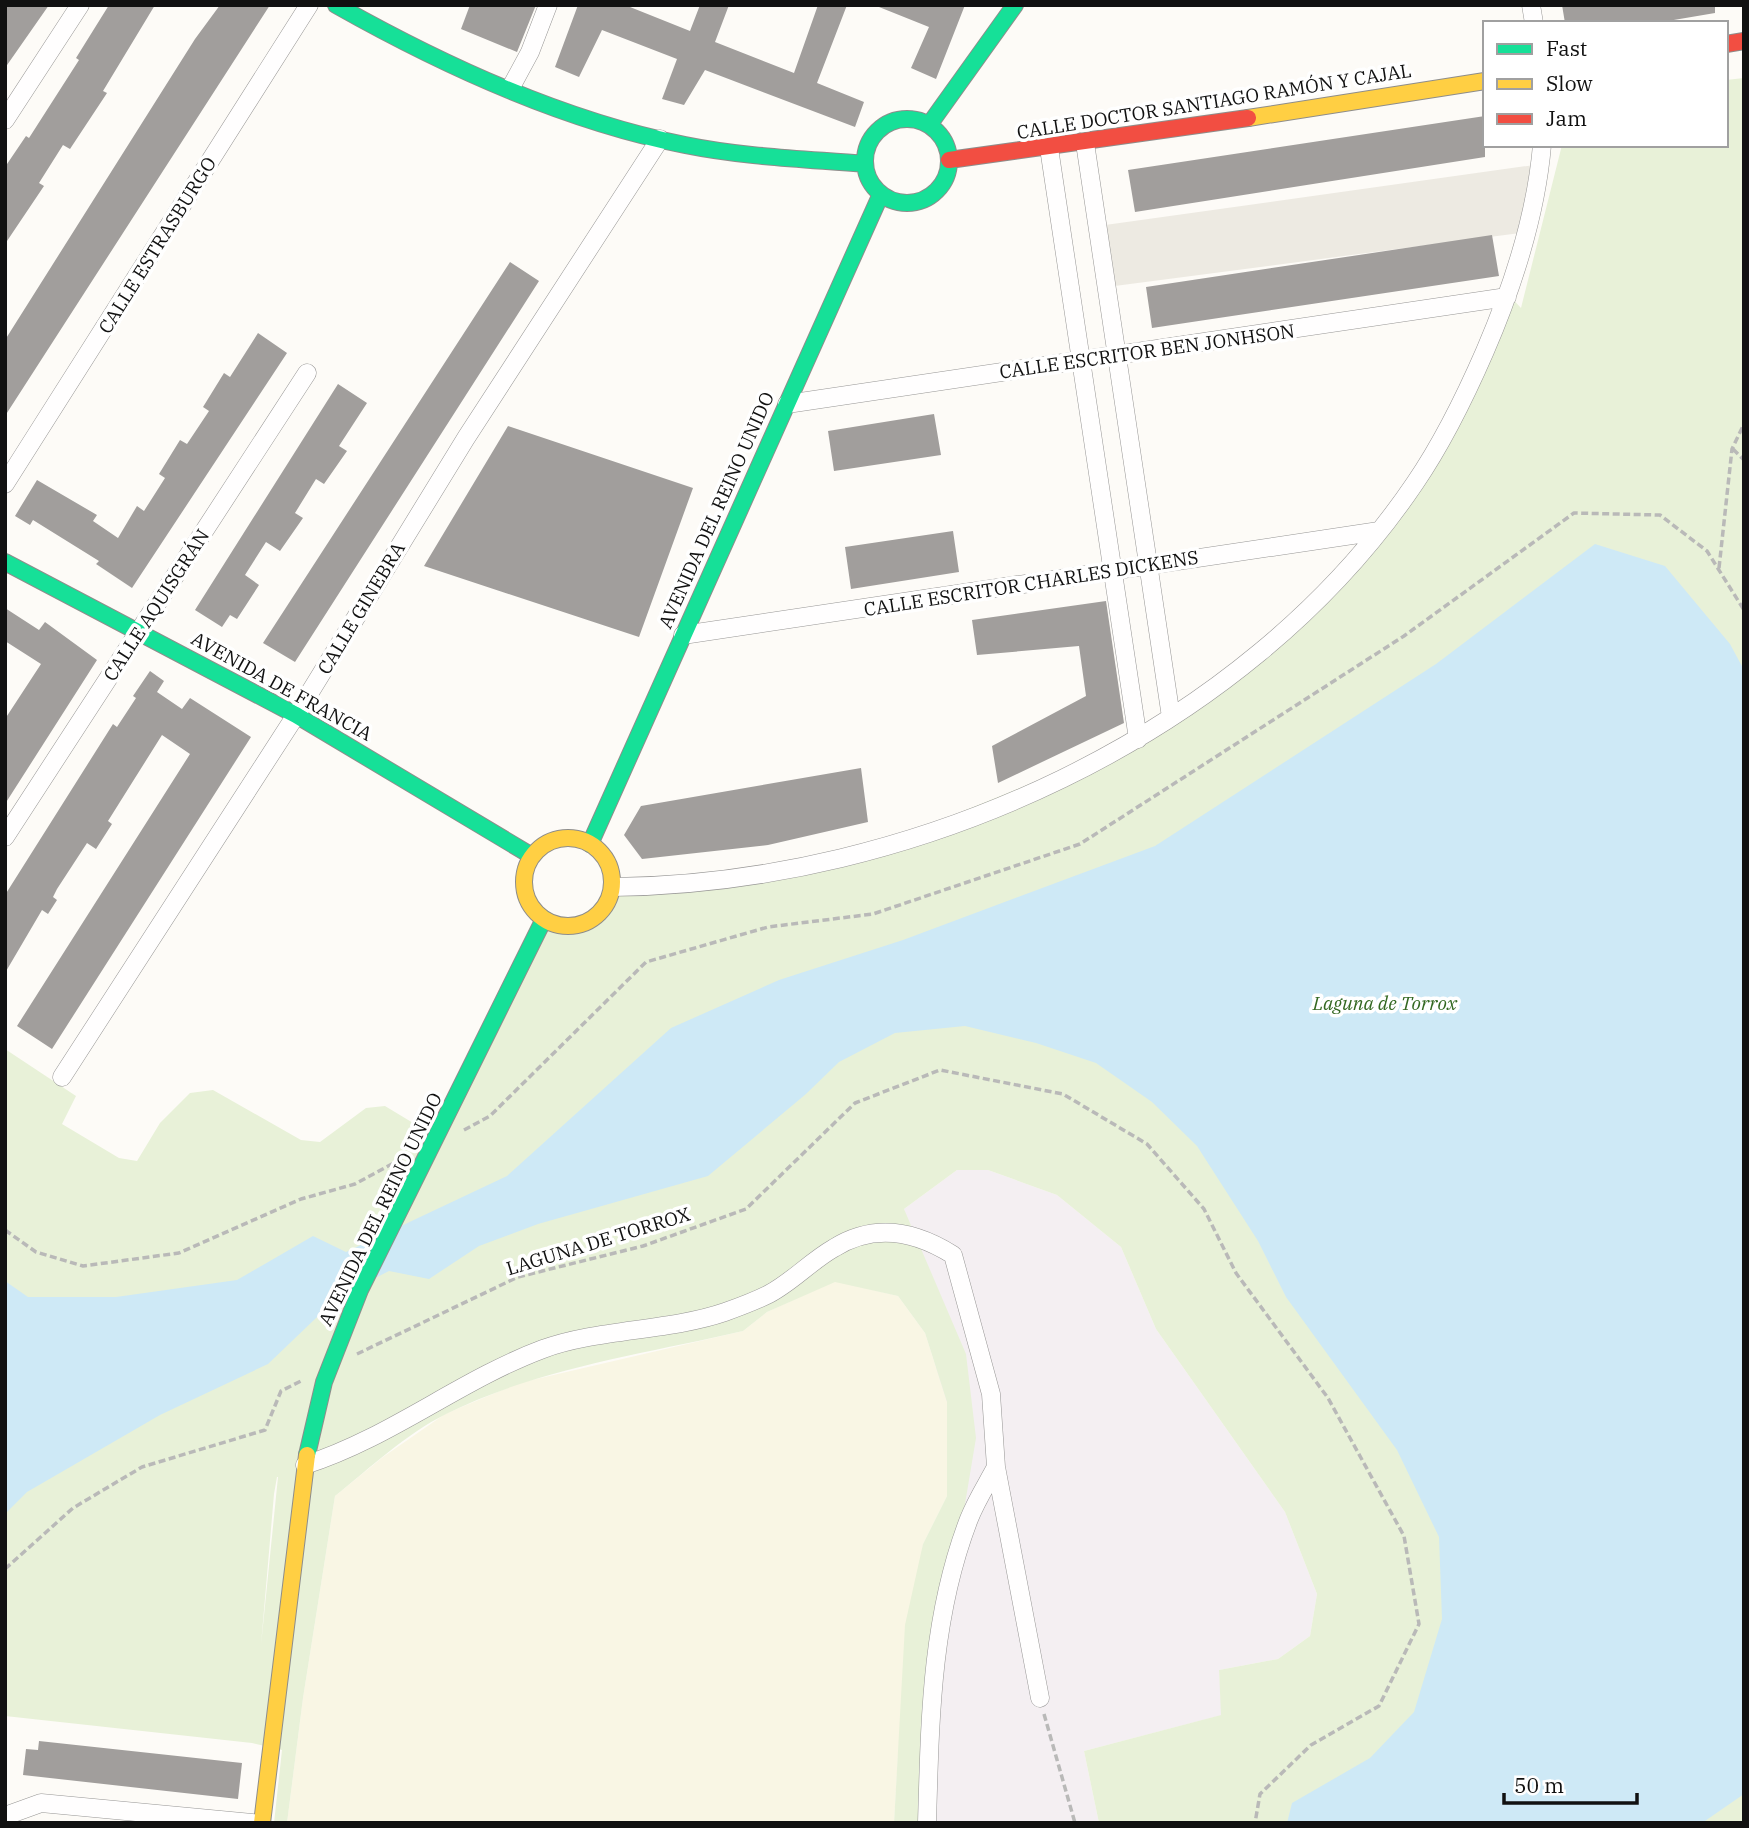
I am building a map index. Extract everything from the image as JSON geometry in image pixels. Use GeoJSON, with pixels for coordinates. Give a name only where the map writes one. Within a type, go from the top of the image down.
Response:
{"type":"FeatureCollection","features":[{"type":"Feature","properties":{"kind":"street"},"geometry":{"type":"LineString","coordinates":[[5,120],[80,5]]}},
{"type":"Feature","properties":{"kind":"street","name":"CALLE ESTRASBURGO"},"geometry":{"type":"LineString","coordinates":[[5,484],[309,5]]}},
{"type":"Feature","properties":{"kind":"street"},"geometry":{"type":"LineString","coordinates":[[336,5],[384,33],[510,89],[660,139],[737,152],[865,164]]}},
{"type":"Feature","properties":{"kind":"street"},"geometry":{"type":"LineString","coordinates":[[510,89],[530,52],[548,5]]}},
{"type":"Feature","properties":{"kind":"street"},"geometry":{"type":"LineString","coordinates":[[929,125],[1015,5]]}},
{"type":"Feature","properties":{"kind":"street","name":"CALLE DOCTOR SANTIAGO RAMÓN Y CAJAL"},"geometry":{"type":"LineString","coordinates":[[949,160],[1085,143],[1483,81]]}},
{"type":"Feature","properties":{"kind":"street"},"geometry":{"type":"LineString","coordinates":[[904,119],[929,125],[943,140],[949,160],[947,174],[932,195],[906,203],[881,194],[872,186],[865,164],[866,151],[880,129],[904,119]]}},
{"type":"Feature","properties":{"kind":"street","name":"CALLE GINEBRA"},"geometry":{"type":"LineString","coordinates":[[62,1077],[296,715],[466,438],[660,139]]}},
{"type":"Feature","properties":{"kind":"street"},"geometry":{"type":"LineString","coordinates":[[1085,143],[1171,717]]}},
{"type":"Feature","properties":{"kind":"street"},"geometry":{"type":"LineString","coordinates":[[613,887],[641,887],[765,872],[870,851],[1040,790],[1138,739],[1243,667],[1318,597],[1379,531],[1416,482],[1461,405],[1507,297],[1527,232],[1542,147]]}},
{"type":"Feature","properties":{"kind":"street"},"geometry":{"type":"LineString","coordinates":[[1049,148],[1138,739]]}},
{"type":"Feature","properties":{"kind":"street","name":"AVENIDA DEL REINO UNIDO"},"geometry":{"type":"LineString","coordinates":[[590,844],[881,194]]}},
{"type":"Feature","properties":{"kind":"street","name":"CALLE ESCRITOR BEN JONHSON"},"geometry":{"type":"LineString","coordinates":[[787,404],[1507,297]]}},
{"type":"Feature","properties":{"kind":"street","name":"CALLE AQUISGRÁN"},"geometry":{"type":"LineString","coordinates":[[5,837],[307,373]]}},
{"type":"Feature","properties":{"kind":"street","name":"CALLE ESCRITOR CHARLES DICKENS"},"geometry":{"type":"LineString","coordinates":[[683,635],[1379,531]]}},
{"type":"Feature","properties":{"kind":"street","name":"AVENIDA DE FRANCIA"},"geometry":{"type":"LineString","coordinates":[[5,562],[296,715],[532,856]]}},
{"type":"Feature","properties":{"kind":"street"},"geometry":{"type":"LineString","coordinates":[[565,838],[590,844],[608,862],[613,887],[608,901],[600,914],[573,926],[558,925],[544,919],[526,897],[525,876],[532,856],[552,841],[565,838]]}},
{"type":"Feature","properties":{"kind":"street","name":"AVENIDA DEL REINO UNIDO"},"geometry":{"type":"LineString","coordinates":[[262,1823],[305,1465],[330,1368],[360,1290],[544,919]]}},
{"type":"Feature","properties":{"kind":"street"},"geometry":{"type":"LineString","coordinates":[[305,1465],[342,1454],[483,1374],[546,1348],[723,1313],[770,1294],[835,1247],[868,1235],[903,1232],[932,1241],[953,1255],[990,1394],[996,1467],[1040,1698]]}},
{"type":"Feature","properties":{"kind":"street"},"geometry":{"type":"LineString","coordinates":[[927,1823],[931,1687],[940,1619],[969,1519],[996,1467]]}},
{"type":"Feature","properties":{"kind":"street"},"geometry":{"type":"LineString","coordinates":[[5,1816],[41,1802],[165,1818],[252,1823]]}},
{"type":"Feature","properties":{"kind":"path"},"geometry":{"type":"LineString","coordinates":[[1718,570],[1732,449],[1744,424]]}},
{"type":"Feature","properties":{"kind":"path"},"geometry":{"type":"LineString","coordinates":[[1732,449],[1744,460]]}},
{"type":"Feature","properties":{"kind":"path"},"geometry":{"type":"LineString","coordinates":[[5,1230],[36,1252],[83,1266],[179,1253],[301,1199],[355,1184],[383,1167],[491,1116],[646,962],[768,927],[873,914],[1080,844],[1404,636],[1574,513],[1660,515],[1707,551],[1744,610]]}},
{"type":"Feature","properties":{"kind":"path","name":"LAGUNA DE TORROX"},"geometry":{"type":"LineString","coordinates":[[5,1569],[73,1508],[142,1467],[265,1430],[281,1391],[518,1277],[643,1246],[746,1209],[855,1102],[940,1070],[1063,1094],[1147,1144],[1204,1209],[1236,1273],[1328,1398],[1404,1536],[1419,1624],[1379,1706],[1311,1745],[1260,1794],[1255,1823]]}},
{"type":"Feature","properties":{"kind":"path"},"geometry":{"type":"LineString","coordinates":[[1040,1698],[1075,1823]]}},
{"type":"Feature","properties":{"kind":"shaded area"},"geometry":{"type":"Polygon","coordinates":[[[1541,164],[1527,232],[1107,287],[1098,226],[1541,164]]]}},
{"type":"Feature","properties":{"kind":"shaded area"},"geometry":{"type":"Polygon","coordinates":[[[957,1170],[988,1170],[1057,1195],[1121,1247],[1156,1329],[1285,1512],[1317,1594],[1310,1636],[1278,1659],[1219,1670],[1222,1715],[1084,1751],[1099,1823],[925,1823],[964,1509],[904,1209],[957,1170]]]}},
{"type":"Feature","properties":{"kind":"shaded area"},"geometry":{"type":"Polygon","coordinates":[[[835,1281],[898,1296],[925,1333],[947,1402],[947,1496],[923,1544],[898,1755],[894,1823],[287,1823],[303,1698],[335,1496],[383,1457],[445,1414],[519,1383],[743,1331],[767,1312],[835,1281]]]}},
{"type":"Feature","properties":{"kind":"green space","name":"Laguna de Torrox"},"geometry":{"type":"Polygon","coordinates":[[[1744,78],[1744,1823],[1099,1823],[1084,1751],[1221,1715],[1219,1670],[1278,1659],[1310,1636],[1317,1594],[1285,1512],[1156,1329],[1121,1247],[1057,1195],[988,1170],[957,1170],[904,1209],[966,1354],[976,1438],[954,1570],[925,1823],[894,1823],[905,1625],[923,1544],[947,1496],[947,1402],[925,1333],[898,1296],[835,1282],[767,1312],[743,1331],[592,1364],[481,1398],[417,1431],[335,1496],[303,1698],[287,1823],[274,1823],[282,1750],[252,1743],[5,1716],[5,1049],[76,1096],[62,1124],[119,1158],[137,1161],[160,1123],[190,1093],[213,1090],[301,1140],[320,1142],[366,1108],[385,1106],[433,1135],[543,921],[567,923],[586,917],[616,885],[690,887],[870,849],[1135,741],[1243,663],[1379,535],[1461,403],[1507,293],[1521,308],[1561,147],[1728,147],[1728,80],[1744,78]],[[278,1477],[274,1494],[261,1645],[278,1477]]]}},
{"type":"Feature","properties":{"kind":"water","name":"Laguna de Torrox"},"geometry":{"type":"Polygon","coordinates":[[[1595,544],[1665,566],[1730,644],[1744,670],[1744,1794],[1702,1823],[1287,1823],[1292,1803],[1370,1758],[1414,1712],[1442,1619],[1439,1537],[1397,1450],[1286,1297],[1258,1241],[1197,1146],[1152,1102],[1096,1063],[1036,1043],[965,1026],[895,1033],[839,1062],[806,1094],[708,1176],[538,1224],[479,1246],[429,1279],[389,1271],[338,1297],[268,1364],[160,1415],[27,1492],[5,1514],[5,1281],[28,1297],[116,1297],[237,1280],[313,1236],[346,1252],[507,1176],[671,1028],[779,980],[903,940],[1155,846],[1436,664],[1595,544]]]}},
{"type":"Feature","properties":{"kind":"building"},"geometry":{"type":"Polygon","coordinates":[[[5,5],[49,5],[5,68],[5,5]]]}},
{"type":"Feature","properties":{"kind":"building"},"geometry":{"type":"Polygon","coordinates":[[[109,5],[155,5],[103,91],[107,93],[70,149],[63,145],[39,183],[44,186],[5,244],[5,167],[26,136],[29,138],[79,60],[76,58],[109,5]]]}},
{"type":"Feature","properties":{"kind":"building"},"geometry":{"type":"Polygon","coordinates":[[[220,5],[270,5],[5,416],[5,340],[195,39],[220,5]]]}},
{"type":"Feature","properties":{"kind":"building"},"geometry":{"type":"Polygon","coordinates":[[[470,5],[536,5],[517,52],[461,29],[470,5]]]}},
{"type":"Feature","properties":{"kind":"building"},"geometry":{"type":"Polygon","coordinates":[[[578,5],[625,5],[690,31],[700,5],[729,5],[715,42],[794,73],[818,5],[847,5],[817,83],[864,102],[855,127],[705,70],[684,105],[662,99],[677,59],[602,30],[579,77],[555,67],[578,5]]]}},
{"type":"Feature","properties":{"kind":"building"},"geometry":{"type":"Polygon","coordinates":[[[874,5],[965,5],[936,79],[911,68],[929,27],[874,5]]]}},
{"type":"Feature","properties":{"kind":"building"},"geometry":{"type":"Polygon","coordinates":[[[1562,5],[1715,5],[1715,13],[1668,21],[1565,21],[1562,5]]]}},
{"type":"Feature","properties":{"kind":"building"},"geometry":{"type":"Polygon","coordinates":[[[1483,116],[1485,157],[1135,212],[1128,170],[1483,116]]]}},
{"type":"Feature","properties":{"kind":"building"},"geometry":{"type":"Polygon","coordinates":[[[1492,235],[1499,276],[1152,328],[1146,287],[1492,235]]]}},
{"type":"Feature","properties":{"kind":"building"},"geometry":{"type":"Polygon","coordinates":[[[510,262],[539,281],[295,662],[263,643],[510,262]]]}},
{"type":"Feature","properties":{"kind":"building"},"geometry":{"type":"Polygon","coordinates":[[[258,333],[287,353],[132,588],[96,564],[99,561],[33,520],[30,525],[15,516],[37,480],[97,515],[93,521],[118,538],[137,506],[144,511],[165,478],[159,474],[180,440],[187,444],[209,411],[203,407],[224,373],[230,377],[258,333]]]}},
{"type":"Feature","properties":{"kind":"building"},"geometry":{"type":"Polygon","coordinates":[[[338,384],[367,403],[339,446],[347,451],[324,484],[316,479],[295,513],[303,518],[280,551],[266,542],[245,575],[259,585],[237,619],[230,615],[222,627],[195,610],[338,384]]]}},
{"type":"Feature","properties":{"kind":"building"},"geometry":{"type":"Polygon","coordinates":[[[934,414],[941,455],[834,471],[828,431],[934,414]]]}},
{"type":"Feature","properties":{"kind":"building"},"geometry":{"type":"Polygon","coordinates":[[[508,426],[693,488],[639,637],[424,566],[508,426]]]}},
{"type":"Feature","properties":{"kind":"building"},"geometry":{"type":"Polygon","coordinates":[[[953,531],[959,572],[851,589],[845,547],[953,531]]]}},
{"type":"Feature","properties":{"kind":"building"},"geometry":{"type":"Polygon","coordinates":[[[1106,601],[1124,723],[998,783],[992,746],[1086,696],[1079,646],[977,655],[972,620],[1106,601]]]}},
{"type":"Feature","properties":{"kind":"building"},"geometry":{"type":"Polygon","coordinates":[[[5,608],[39,630],[45,622],[97,660],[5,804],[5,719],[41,664],[5,641],[5,608]]]}},
{"type":"Feature","properties":{"kind":"building"},"geometry":{"type":"Polygon","coordinates":[[[150,671],[164,681],[157,692],[182,709],[190,698],[251,737],[52,1049],[17,1026],[190,754],[162,735],[108,821],[112,824],[96,849],[87,843],[57,889],[53,897],[57,900],[48,914],[42,910],[5,973],[5,895],[113,724],[117,727],[136,698],[133,696],[150,671]]]}},
{"type":"Feature","properties":{"kind":"building"},"geometry":{"type":"Polygon","coordinates":[[[861,768],[868,822],[768,845],[642,859],[624,835],[641,806],[861,768]]]}},
{"type":"Feature","properties":{"kind":"building"},"geometry":{"type":"Polygon","coordinates":[[[39,1741],[242,1763],[238,1799],[23,1775],[26,1749],[38,1750],[39,1741]]]}},
{"type":"Feature","properties":{"kind":"traffic: fast"},"geometry":{"type":"LineString","coordinates":[[336,5],[462,70],[594,122],[639,135],[707,149],[865,164]]}},
{"type":"Feature","properties":{"kind":"traffic: fast"},"geometry":{"type":"LineString","coordinates":[[929,125],[1015,5]]}},
{"type":"Feature","properties":{"kind":"traffic: fast"},"geometry":{"type":"LineString","coordinates":[[907,119],[923,122],[937,131],[946,145],[949,161],[946,177],[937,191],[923,200],[907,203],[891,200],[877,191],[868,177],[865,161],[868,145],[877,131],[891,122],[907,119]]}},
{"type":"Feature","properties":{"kind":"traffic: fast"},"geometry":{"type":"LineString","coordinates":[[590,844],[881,194]]}},
{"type":"Feature","properties":{"kind":"traffic: fast"},"geometry":{"type":"LineString","coordinates":[[5,562],[296,715],[532,856]]}},
{"type":"Feature","properties":{"kind":"traffic: fast"},"geometry":{"type":"LineString","coordinates":[[307,1455],[324,1382],[360,1290],[544,919]]}},
{"type":"Feature","properties":{"kind":"traffic: slow"},"geometry":{"type":"LineString","coordinates":[[1248,118],[1483,81]]}},
{"type":"Feature","properties":{"kind":"traffic: slow"},"geometry":{"type":"LineString","coordinates":[[568,838],[593,845],[605,857],[612,882],[605,907],[593,919],[568,926],[543,919],[531,907],[524,882],[531,857],[543,845],[568,838]]}},
{"type":"Feature","properties":{"kind":"traffic: slow"},"geometry":{"type":"LineString","coordinates":[[262,1823],[307,1455]]}},
{"type":"Feature","properties":{"kind":"traffic: jam"},"geometry":{"type":"LineString","coordinates":[[1728,44],[1744,41]]}},
{"type":"Feature","properties":{"kind":"traffic: jam"},"geometry":{"type":"LineString","coordinates":[[949,160],[1248,118]]}}]}
